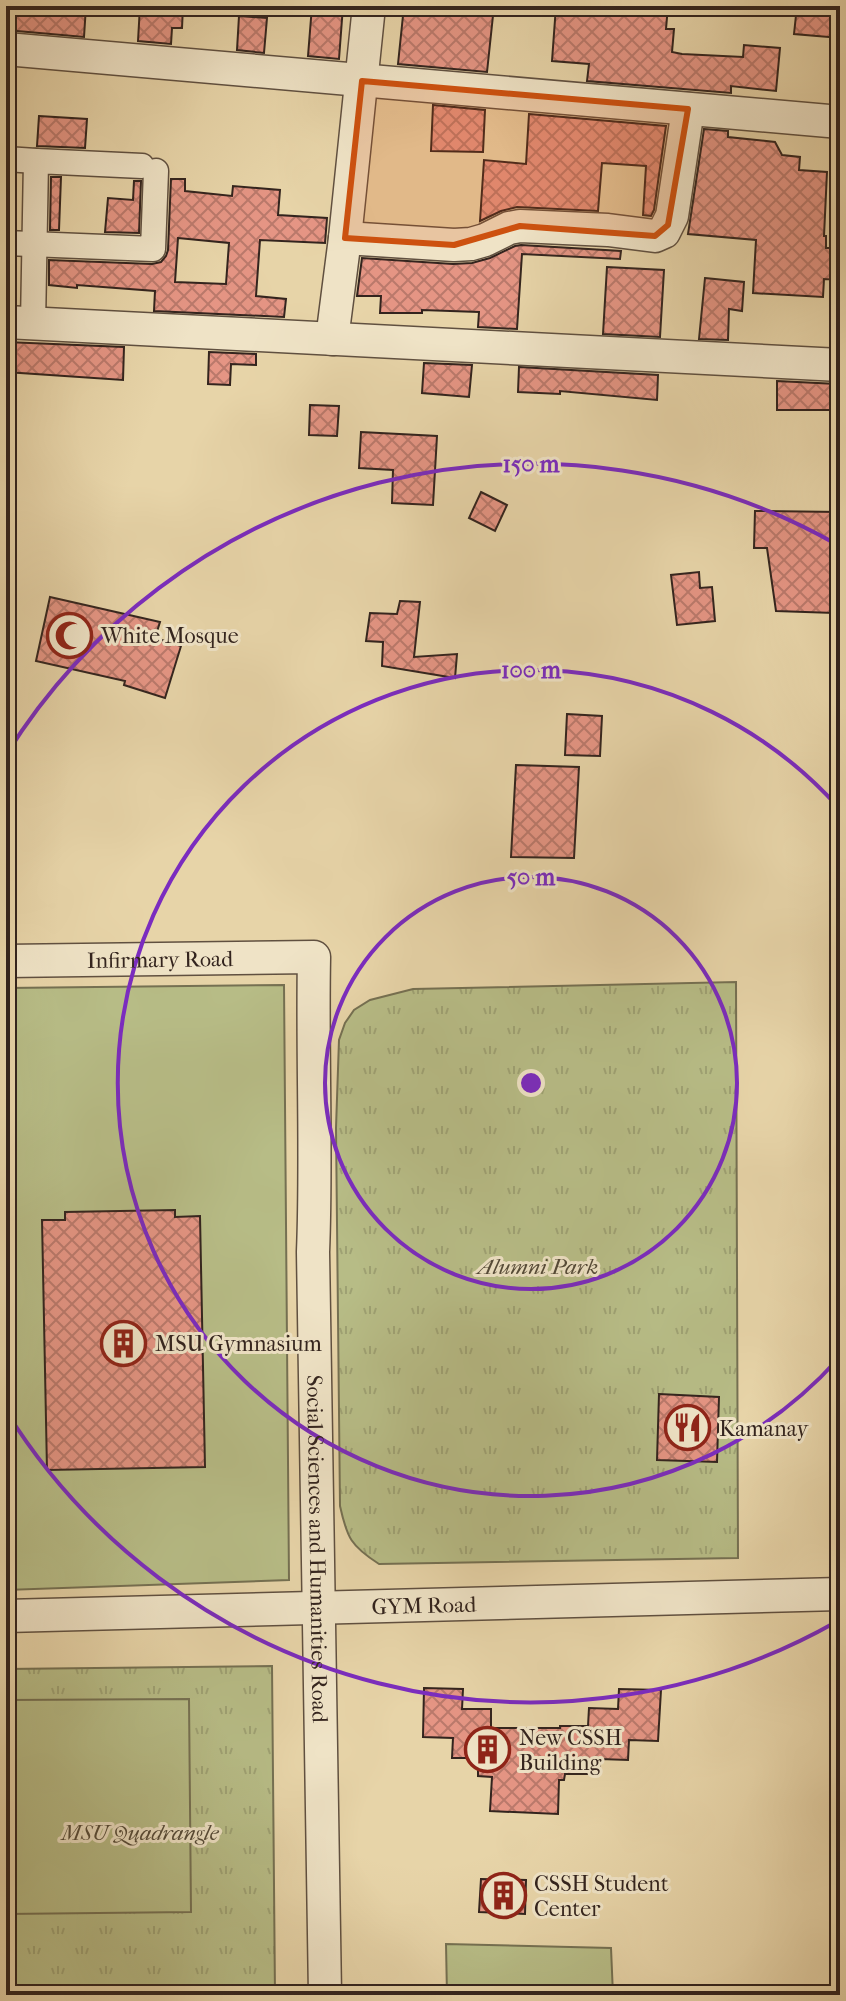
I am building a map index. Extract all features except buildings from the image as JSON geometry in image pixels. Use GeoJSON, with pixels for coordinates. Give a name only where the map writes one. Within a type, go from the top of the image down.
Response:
{"type":"FeatureCollection","features":[{"type":"Feature","properties":{"kind":"street"},"geometry":{"type":"LineString","coordinates":[[332,339],[369,6]]}},
{"type":"Feature","properties":{"kind":"street"},"geometry":{"type":"LineString","coordinates":[[6,49],[840,122]]}},
{"type":"Feature","properties":{"kind":"street"},"geometry":{"type":"LineString","coordinates":[[345,238],[471,244],[509,228],[534,226],[655,236],[664,232],[672,216],[688,109]]}},
{"type":"Feature","properties":{"kind":"street"},"geometry":{"type":"LineString","coordinates":[[6,159],[149,169],[153,249],[6,243]]}},
{"type":"Feature","properties":{"kind":"street"},"geometry":{"type":"LineString","coordinates":[[36,161],[34,245],[19,323],[840,365]]}},
{"type":"Feature","properties":{"kind":"street","name":"Infirmary Road"},"geometry":{"type":"LineString","coordinates":[[6,961],[314,957]]}},
{"type":"Feature","properties":{"kind":"street","name":"Social Sciences and Humanities Road"},"geometry":{"type":"LineString","coordinates":[[314,957],[312,1046],[316,1194],[313,1252],[325,1995]]}},
{"type":"Feature","properties":{"kind":"street","name":"GYM Road"},"geometry":{"type":"LineString","coordinates":[[6,1616],[840,1594]]}},
{"type":"Feature","properties":{"kind":"highlighted area"},"geometry":{"type":"Polygon","coordinates":[[[362,81],[688,109],[668,225],[655,236],[520,226],[454,245],[345,238],[362,81]]]}},
{"type":"Feature","properties":{"kind":"green space","name":"Alumni Park"},"geometry":{"type":"Polygon","coordinates":[[[736,982],[738,1558],[379,1564],[352,1540],[340,1506],[336,1128],[339,1040],[345,1023],[354,1010],[370,1000],[413,989],[736,982]]]}},
{"type":"Feature","properties":{"kind":"green space"},"geometry":{"type":"Polygon","coordinates":[[[284,985],[289,1580],[6,1590],[6,988],[284,985]]]}},
{"type":"Feature","properties":{"kind":"green space","name":"MSU Quadrangle"},"geometry":{"type":"Polygon","coordinates":[[[272,1666],[275,1995],[6,1995],[6,1669],[272,1666]]]}},
{"type":"Feature","properties":{"kind":"green space"},"geometry":{"type":"Polygon","coordinates":[[[189,1699],[191,1912],[6,1914],[6,1700],[189,1699]]]}},
{"type":"Feature","properties":{"kind":"green space"},"geometry":{"type":"Polygon","coordinates":[[[446,1944],[611,1948],[613,1995],[447,1995],[446,1944]]]}},
{"type":"Feature","properties":{"kind":"place","name":"White Mosque"},"geometry":{"type":"Point","coordinates":[70,635]}},
{"type":"Feature","properties":{"kind":"place","name":"MSU Gymnasium"},"geometry":{"type":"Point","coordinates":[124,1343]}},
{"type":"Feature","properties":{"kind":"place","name":"Kamanay"},"geometry":{"type":"Point","coordinates":[688,1428]}},
{"type":"Feature","properties":{"kind":"place","name":"New CSSH Building"},"geometry":{"type":"Point","coordinates":[488,1750]}},
{"type":"Feature","properties":{"kind":"place","name":"CSSH Student Center"},"geometry":{"type":"Point","coordinates":[503,1896]}}]}
